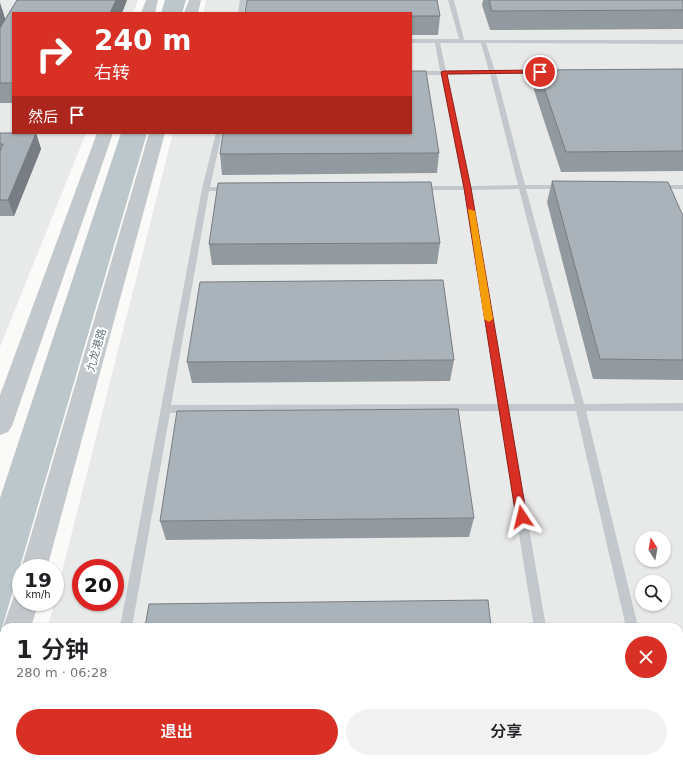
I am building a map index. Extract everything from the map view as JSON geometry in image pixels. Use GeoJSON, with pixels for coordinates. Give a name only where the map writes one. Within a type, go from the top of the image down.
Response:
{"type":"FeatureCollection","features":[{"type":"Feature","properties":{"kind":"street"},"geometry":{"type":"LineString","coordinates":[[148,12],[152,0]]}},
{"type":"Feature","properties":{"kind":"street"},"geometry":{"type":"LineString","coordinates":[[191,12],[195,0]]}},
{"type":"Feature","properties":{"kind":"street"},"geometry":{"type":"LineString","coordinates":[[0,426],[105,134]]}},
{"type":"Feature","properties":{"kind":"street","name":"九龙港路"},"geometry":{"type":"LineString","coordinates":[[37,559],[157,134]]}},
{"type":"Feature","properties":{"kind":"street"},"geometry":{"type":"LineString","coordinates":[[19,623],[22,611]]}},
{"type":"Feature","properties":{"kind":"lane"},"geometry":{"type":"LineString","coordinates":[[241,12],[243,0]]}},
{"type":"Feature","properties":{"kind":"lane"},"geometry":{"type":"LineString","coordinates":[[451,0],[462,41]]}},
{"type":"Feature","properties":{"kind":"lane"},"geometry":{"type":"LineString","coordinates":[[412,41],[683,42]]}},
{"type":"Feature","properties":{"kind":"lane"},"geometry":{"type":"LineString","coordinates":[[437,41],[467,188],[539,623]]}},
{"type":"Feature","properties":{"kind":"lane"},"geometry":{"type":"LineString","coordinates":[[483,42],[580,408],[631,623]]}},
{"type":"Feature","properties":{"kind":"lane"},"geometry":{"type":"LineString","coordinates":[[412,73],[556,72]]}},
{"type":"Feature","properties":{"kind":"lane"},"geometry":{"type":"LineString","coordinates":[[127,623],[206,189],[219,134]]}},
{"type":"Feature","properties":{"kind":"lane"},"geometry":{"type":"LineString","coordinates":[[652,187],[683,187]]}},
{"type":"Feature","properties":{"kind":"lane"},"geometry":{"type":"LineString","coordinates":[[413,188],[568,188]]}},
{"type":"Feature","properties":{"kind":"lane"},"geometry":{"type":"LineString","coordinates":[[206,189],[235,189]]}},
{"type":"Feature","properties":{"kind":"lane"},"geometry":{"type":"LineString","coordinates":[[166,409],[683,407]]}},
{"type":"Feature","properties":{"kind":"shaded area"},"geometry":{"type":"Polygon","coordinates":[[[0,0],[138,0],[133,12],[12,12],[12,134],[86,134],[0,347],[0,0]]]}},
{"type":"Feature","properties":{"kind":"shaded area"},"geometry":{"type":"Polygon","coordinates":[[[165,0],[186,0],[182,12],[161,12],[165,0]]]}},
{"type":"Feature","properties":{"kind":"shaded area"},"geometry":{"type":"Polygon","coordinates":[[[206,0],[683,0],[683,623],[49,623],[52,611],[64,611],[64,564],[173,134],[412,134],[412,12],[203,12],[206,0]]]}},
{"type":"Feature","properties":{"kind":"shaded area"},"geometry":{"type":"Polygon","coordinates":[[[121,134],[147,134],[22,559],[12,559],[12,594],[4,623],[0,623],[0,498],[121,134]]]}},
{"type":"Feature","properties":{"kind":"building"},"geometry":{"type":"Polygon","coordinates":[[[17,0],[116,0],[110,12],[12,12],[12,83],[0,83],[0,28],[17,0]]]}},
{"type":"Feature","properties":{"kind":"building"},"geometry":{"type":"Polygon","coordinates":[[[247,0],[437,0],[440,16],[412,16],[412,12],[245,12],[247,0]]]}},
{"type":"Feature","properties":{"kind":"building"},"geometry":{"type":"Polygon","coordinates":[[[489,0],[683,0],[683,10],[492,11],[489,0]]]}},
{"type":"Feature","properties":{"kind":"building"},"geometry":{"type":"Polygon","coordinates":[[[683,69],[683,151],[566,152],[538,70],[683,69]]]}},
{"type":"Feature","properties":{"kind":"building"},"geometry":{"type":"Polygon","coordinates":[[[412,71],[426,71],[439,153],[220,154],[223,134],[412,134],[412,71]]]}},
{"type":"Feature","properties":{"kind":"building"},"geometry":{"type":"Polygon","coordinates":[[[0,133],[36,134],[8,200],[0,200],[0,151],[3,144],[0,144],[0,133]]]}},
{"type":"Feature","properties":{"kind":"building"},"geometry":{"type":"Polygon","coordinates":[[[552,181],[668,182],[683,216],[683,360],[600,359],[552,181]]]}},
{"type":"Feature","properties":{"kind":"building"},"geometry":{"type":"Polygon","coordinates":[[[431,182],[440,243],[209,244],[218,183],[431,182]]]}},
{"type":"Feature","properties":{"kind":"building"},"geometry":{"type":"Polygon","coordinates":[[[443,280],[454,360],[187,362],[200,282],[443,280]]]}},
{"type":"Feature","properties":{"kind":"building"},"geometry":{"type":"Polygon","coordinates":[[[458,409],[474,518],[160,521],[177,411],[458,409]]]}},
{"type":"Feature","properties":{"kind":"building"},"geometry":{"type":"Polygon","coordinates":[[[488,600],[491,623],[146,623],[149,604],[488,600]]]}},
{"type":"Feature","properties":{"kind":"slow traffic"},"geometry":{"type":"LineString","coordinates":[[471,211],[489,319]]}},
{"type":"Feature","properties":{"kind":"route"},"geometry":{"type":"LineString","coordinates":[[522,517],[467,188],[444,72],[540,72]]}}]}
